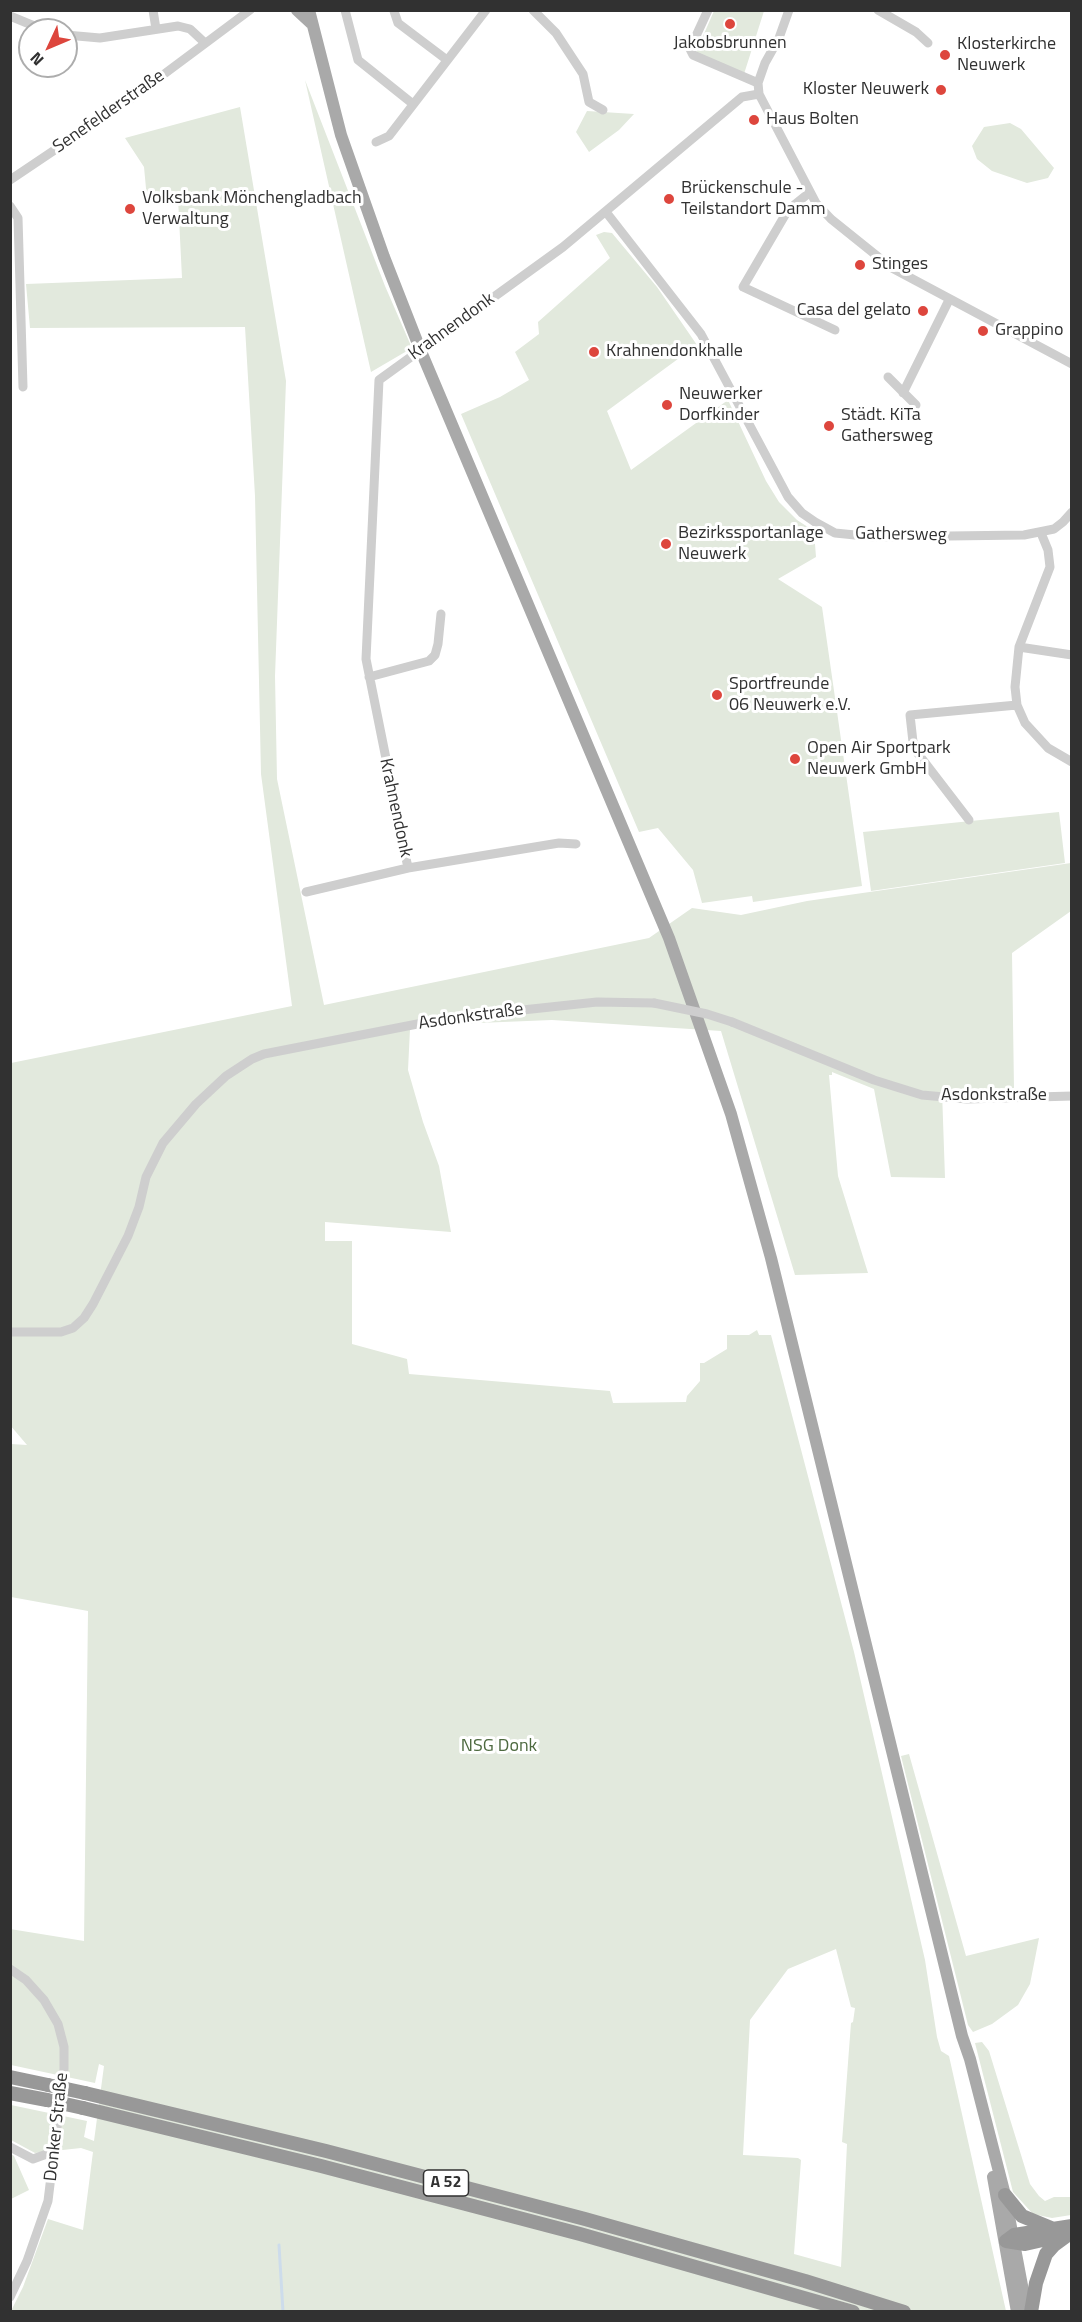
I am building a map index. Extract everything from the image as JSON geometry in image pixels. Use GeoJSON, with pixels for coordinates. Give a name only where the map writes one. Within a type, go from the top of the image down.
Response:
{"type":"FeatureCollection","features":[{"type":"Feature","properties":{"kind":"highway","name":"A 52"},"geometry":{"type":"LineString","coordinates":[[10,2077],[326,2151],[585,2219],[805,2281],[904,2312]]}},
{"type":"Feature","properties":{"kind":"highway","name":"A 52"},"geometry":{"type":"LineString","coordinates":[[10,2093],[83,2108],[321,2166],[569,2231],[853,2312]]}},
{"type":"Feature","properties":{"kind":"highway"},"geometry":{"type":"LineString","coordinates":[[1005,2195],[1022,2216],[1053,2228],[1071,2231]]}},
{"type":"Feature","properties":{"kind":"highway"},"geometry":{"type":"LineString","coordinates":[[1012,2240],[1053,2228]]}},
{"type":"Feature","properties":{"kind":"highway"},"geometry":{"type":"LineString","coordinates":[[1012,2240],[1071,2231]]}},
{"type":"Feature","properties":{"kind":"highway"},"geometry":{"type":"LineString","coordinates":[[1029,2312],[1046,2254],[1071,2231]]}},
{"type":"Feature","properties":{"kind":"main road"},"geometry":{"type":"LineString","coordinates":[[297,10],[310,17],[341,135],[384,257],[420,349],[669,938],[731,1114],[771,1258],[962,2036],[1005,2195],[1012,2240],[1017,2312]]}},
{"type":"Feature","properties":{"kind":"main road"},"geometry":{"type":"LineString","coordinates":[[962,2036],[964,2060],[1029,2312]]}},
{"type":"Feature","properties":{"kind":"street"},"geometry":{"type":"LineString","coordinates":[[153,10],[156,29]]}},
{"type":"Feature","properties":{"kind":"street","name":"Senefelderstraße"},"geometry":{"type":"LineString","coordinates":[[10,180],[132,99],[250,10]]}},
{"type":"Feature","properties":{"kind":"street"},"geometry":{"type":"LineString","coordinates":[[345,10],[358,60],[413,104]]}},
{"type":"Feature","properties":{"kind":"street"},"geometry":{"type":"LineString","coordinates":[[376,142],[389,136],[486,10]]}},
{"type":"Feature","properties":{"kind":"street"},"geometry":{"type":"LineString","coordinates":[[533,10],[556,33],[583,74],[589,102],[603,110]]}},
{"type":"Feature","properties":{"kind":"street"},"geometry":{"type":"LineString","coordinates":[[708,10],[690,49],[693,55],[758,82]]}},
{"type":"Feature","properties":{"kind":"street"},"geometry":{"type":"LineString","coordinates":[[789,10],[758,82],[759,94],[809,193],[831,219],[892,268],[949,300],[1070,361]]}},
{"type":"Feature","properties":{"kind":"street"},"geometry":{"type":"LineString","coordinates":[[878,10],[928,43]]}},
{"type":"Feature","properties":{"kind":"street"},"geometry":{"type":"LineString","coordinates":[[394,11],[398,23],[447,60]]}},
{"type":"Feature","properties":{"kind":"street"},"geometry":{"type":"LineString","coordinates":[[78,36],[100,38],[178,26],[190,29],[205,43]]}},
{"type":"Feature","properties":{"kind":"street","name":"Krahnendonk"},"geometry":{"type":"LineString","coordinates":[[408,868],[366,659],[379,380],[563,247],[742,97],[759,94]]}},
{"type":"Feature","properties":{"kind":"street"},"geometry":{"type":"LineString","coordinates":[[809,193],[789,210],[743,287],[836,330]]}},
{"type":"Feature","properties":{"kind":"street"},"geometry":{"type":"LineString","coordinates":[[10,206],[18,218],[23,387]]}},
{"type":"Feature","properties":{"kind":"street","name":"Gathersweg"},"geometry":{"type":"LineString","coordinates":[[606,212],[700,334],[788,497],[802,513],[815,522],[835,533],[875,537],[1041,533],[1054,529],[1064,522],[1071,512]]}},
{"type":"Feature","properties":{"kind":"street"},"geometry":{"type":"LineString","coordinates":[[903,393],[949,300]]}},
{"type":"Feature","properties":{"kind":"street"},"geometry":{"type":"LineString","coordinates":[[888,376],[916,405]]}},
{"type":"Feature","properties":{"kind":"street"},"geometry":{"type":"LineString","coordinates":[[1041,533],[1048,550],[1050,567],[1019,647],[1015,687],[1017,705],[1025,723],[1037,738],[1048,748],[1071,762]]}},
{"type":"Feature","properties":{"kind":"street"},"geometry":{"type":"LineString","coordinates":[[369,677],[429,661],[435,655],[438,644],[441,614]]}},
{"type":"Feature","properties":{"kind":"street"},"geometry":{"type":"LineString","coordinates":[[1019,647],[1071,655]]}},
{"type":"Feature","properties":{"kind":"street"},"geometry":{"type":"LineString","coordinates":[[969,820],[916,751],[910,715],[1017,705]]}},
{"type":"Feature","properties":{"kind":"street","name":"Krahnendonk"},"geometry":{"type":"LineString","coordinates":[[306,892],[408,868],[559,843],[576,844]]}},
{"type":"Feature","properties":{"kind":"street","name":"Asdonkstraße"},"geometry":{"type":"LineString","coordinates":[[10,1332],[61,1332],[73,1328],[84,1318],[128,1236],[139,1207],[146,1177],[163,1143],[196,1104],[226,1076],[264,1054],[448,1018],[597,1002],[654,1003],[707,1014],[732,1022],[874,1080],[922,1095],[967,1099],[1071,1096]]}},
{"type":"Feature","properties":{"kind":"street","name":"Donker Straße"},"geometry":{"type":"LineString","coordinates":[[10,1969],[26,1980],[44,2000],[58,2024],[64,2047],[64,2069],[48,2201],[40,2229],[10,2297]]}},
{"type":"Feature","properties":{"kind":"street"},"geometry":{"type":"LineString","coordinates":[[10,2147],[33,2159],[55,2151]]}},
{"type":"Feature","properties":{"kind":"green space"},"geometry":{"type":"Polygon","coordinates":[[[714,11],[764,11],[744,74],[696,52],[714,11]]]}},
{"type":"Feature","properties":{"kind":"green space"},"geometry":{"type":"Polygon","coordinates":[[[305,80],[385,286],[412,348],[371,372],[305,80]]]}},
{"type":"Feature","properties":{"kind":"green space","name":"NSG Donk"},"geometry":{"type":"Polygon","coordinates":[[[240,107],[286,381],[275,676],[277,779],[324,1005],[649,938],[692,908],[741,915],[807,901],[1071,863],[1071,911],[1012,953],[1014,1089],[942,1091],[945,1178],[891,1177],[874,1089],[832,1072],[832,1075],[829,1075],[838,1176],[868,1273],[795,1275],[721,1031],[552,1020],[410,1029],[408,1070],[439,1166],[451,1232],[325,1222],[325,1241],[352,1241],[352,1344],[407,1359],[409,1374],[610,1391],[613,1403],[686,1402],[687,1396],[700,1381],[700,1363],[704,1363],[727,1349],[727,1335],[749,1335],[757,1330],[759,1335],[771,1335],[854,1652],[925,1960],[937,2037],[941,2051],[949,2056],[1006,2311],[11,2311],[23,2287],[48,2219],[83,2230],[93,2152],[81,2148],[35,2153],[11,2140],[11,2105],[87,2121],[84,2137],[94,2141],[104,2066],[99,2064],[95,2083],[11,2065],[10,1929],[84,1941],[88,1611],[11,1597],[11,1444],[27,1445],[10,1425],[11,1063],[292,1006],[261,774],[255,496],[245,327],[30,328],[26,284],[182,278],[178,198],[147,199],[144,167],[125,138],[240,107]],[[836,1949],[788,1969],[750,2020],[743,2155],[801,2160],[794,2254],[841,2267],[847,2144],[842,2142],[851,2023],[855,2008],[851,2007],[836,1949]]]}},
{"type":"Feature","properties":{"kind":"green space"},"geometry":{"type":"Polygon","coordinates":[[[587,111],[634,114],[619,130],[589,152],[576,132],[587,111]]]}},
{"type":"Feature","properties":{"kind":"green space"},"geometry":{"type":"Polygon","coordinates":[[[1010,123],[1021,129],[1054,168],[1048,178],[1027,183],[992,171],[977,159],[972,146],[984,127],[1010,123]]]}},
{"type":"Feature","properties":{"kind":"green space","name":"Bezirkssportanlage Neuwerk"},"geometry":{"type":"Polygon","coordinates":[[[604,232],[612,233],[657,287],[697,345],[607,411],[631,470],[728,400],[766,481],[779,502],[797,520],[814,531],[816,557],[778,579],[822,607],[862,886],[753,902],[752,896],[702,903],[693,870],[658,828],[639,832],[461,414],[500,397],[529,380],[515,352],[539,334],[538,322],[610,258],[596,235],[604,232]]]}},
{"type":"Feature","properties":{"kind":"green space"},"geometry":{"type":"Polygon","coordinates":[[[1059,812],[1065,863],[871,891],[863,832],[1059,812]]]}},
{"type":"Feature","properties":{"kind":"green space"},"geometry":{"type":"Polygon","coordinates":[[[909,1754],[966,1956],[1039,1938],[1030,1984],[1018,2005],[992,2024],[973,2032],[968,2025],[901,1756],[909,1754]]]}},
{"type":"Feature","properties":{"kind":"green space"},"geometry":{"type":"Polygon","coordinates":[[[982,2042],[989,2051],[1030,2184],[1045,2201],[1054,2197],[1071,2197],[1071,2215],[1052,2218],[1033,2214],[1013,2192],[975,2043],[982,2042]]]}},
{"type":"Feature","properties":{"kind":"green space"},"geometry":{"type":"Polygon","coordinates":[[[11,2154],[29,2190],[11,2199],[11,2154]]]}},
{"type":"Feature","properties":{"kind":"waterway"},"geometry":{"type":"LineString","coordinates":[[279,2245],[283,2312]]}},
{"type":"Feature","properties":{"kind":"place","name":"Jakobsbrunnen"},"geometry":{"type":"Point","coordinates":[730,24]}},
{"type":"Feature","properties":{"kind":"place","name":"Klosterkirche Neuwerk"},"geometry":{"type":"Point","coordinates":[945,55]}},
{"type":"Feature","properties":{"kind":"place","name":"Kloster Neuwerk"},"geometry":{"type":"Point","coordinates":[941,90]}},
{"type":"Feature","properties":{"kind":"place","name":"Haus Bolten"},"geometry":{"type":"Point","coordinates":[754,120]}},
{"type":"Feature","properties":{"kind":"place","name":"Brückenschule - Teilstandort Damm"},"geometry":{"type":"Point","coordinates":[669,199]}},
{"type":"Feature","properties":{"kind":"place","name":"Volksbank Mönchengladbach Verwaltung"},"geometry":{"type":"Point","coordinates":[130,209]}},
{"type":"Feature","properties":{"kind":"place","name":"Stinges"},"geometry":{"type":"Point","coordinates":[860,265]}},
{"type":"Feature","properties":{"kind":"place","name":"Casa del gelato"},"geometry":{"type":"Point","coordinates":[923,311]}},
{"type":"Feature","properties":{"kind":"place","name":"Grappino"},"geometry":{"type":"Point","coordinates":[983,331]}},
{"type":"Feature","properties":{"kind":"place","name":"Krahnendonkhalle"},"geometry":{"type":"Point","coordinates":[594,352]}},
{"type":"Feature","properties":{"kind":"place","name":"Neuwerker Dorfkinder"},"geometry":{"type":"Point","coordinates":[667,405]}},
{"type":"Feature","properties":{"kind":"place","name":"Städt. KiTa Gathersweg"},"geometry":{"type":"Point","coordinates":[829,426]}},
{"type":"Feature","properties":{"kind":"place","name":"Bezirkssportanlage Neuwerk"},"geometry":{"type":"Point","coordinates":[666,544]}},
{"type":"Feature","properties":{"kind":"place","name":"Sportfreunde 06 Neuwerk e.V."},"geometry":{"type":"Point","coordinates":[717,695]}},
{"type":"Feature","properties":{"kind":"place","name":"Open Air Sportpark Neuwerk GmbH"},"geometry":{"type":"Point","coordinates":[795,759]}}]}
